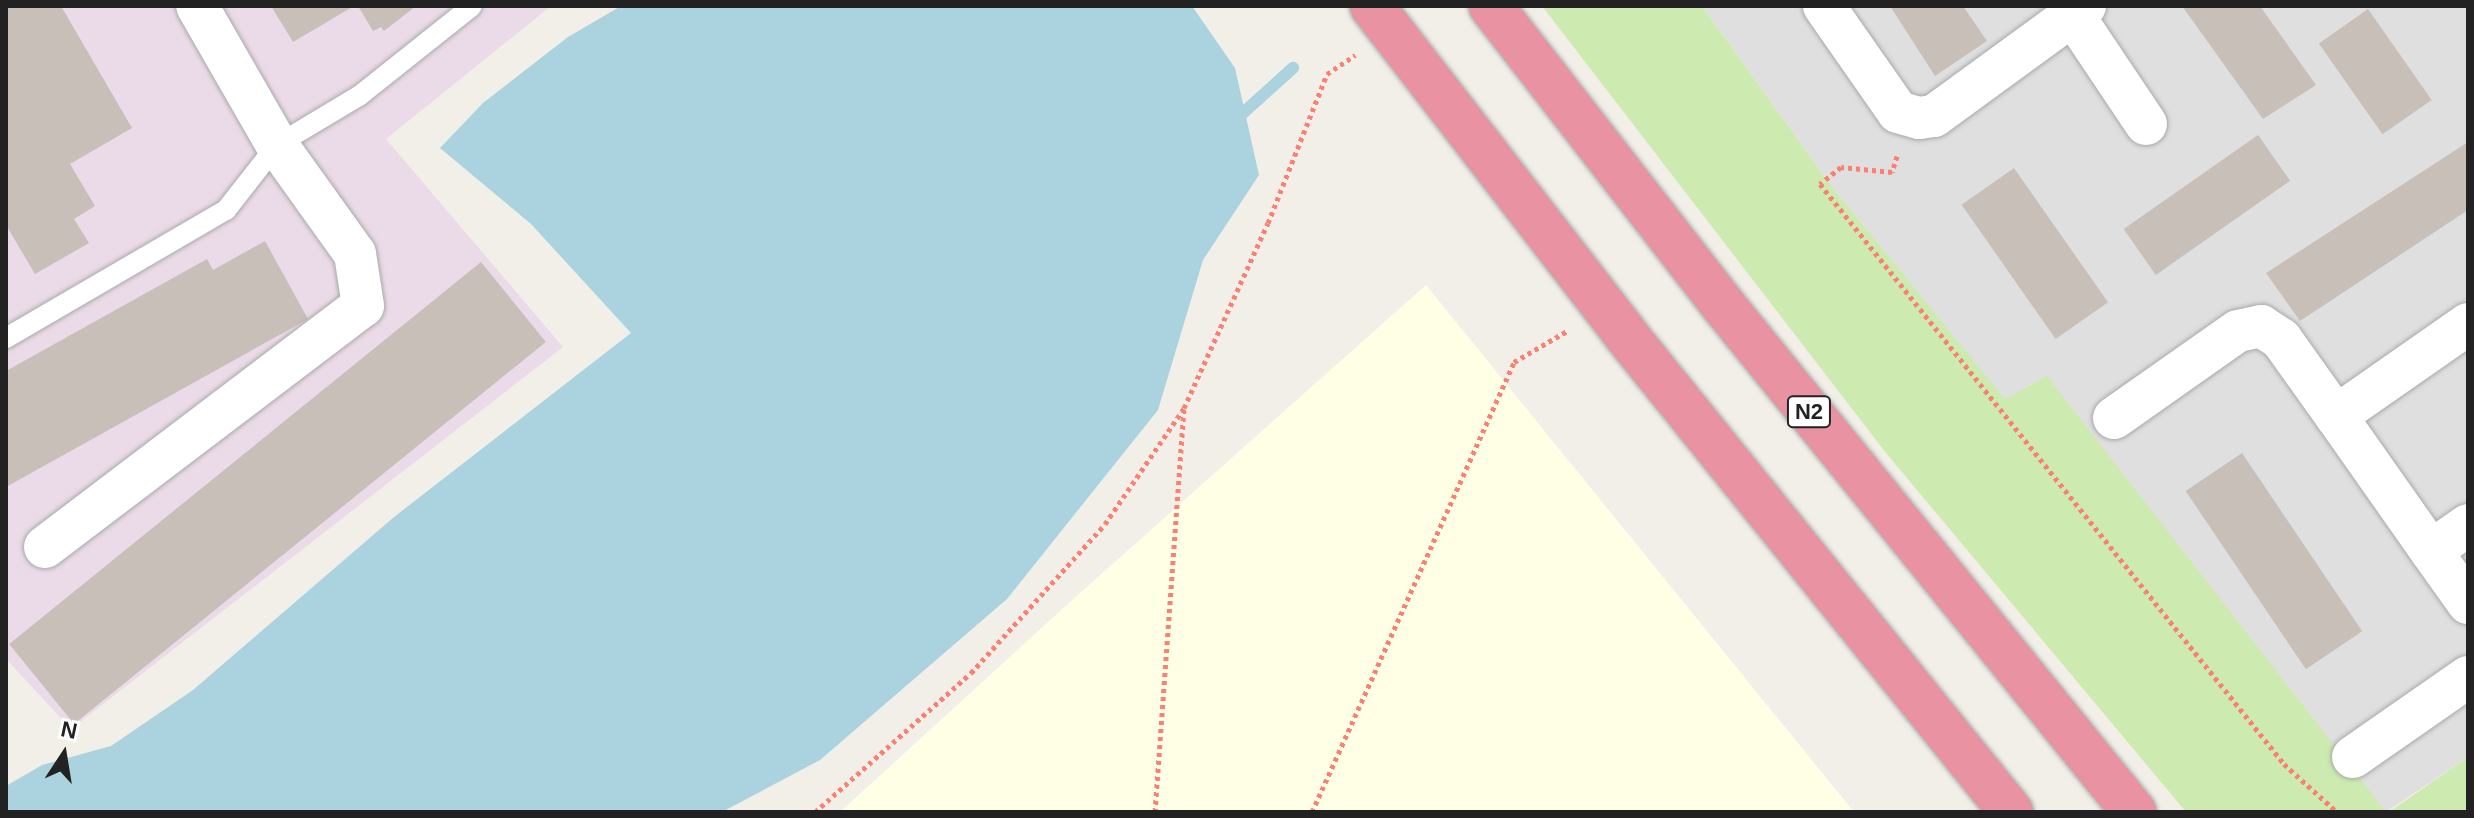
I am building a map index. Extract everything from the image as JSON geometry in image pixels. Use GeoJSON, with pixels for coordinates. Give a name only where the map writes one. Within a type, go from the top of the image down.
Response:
{"type":"FeatureCollection","features":[{"type":"Feature","properties":{"kind":"highway","name":"N2"},"geometry":{"type":"LineString","coordinates":[[1491,6],[1763,355],[2134,812]]}},
{"type":"Feature","properties":{"kind":"highway"},"geometry":{"type":"LineString","coordinates":[[1381,18],[1606,308],[2011,812]]}},
{"type":"Feature","properties":{"kind":"street"},"geometry":{"type":"LineString","coordinates":[[45,547],[363,306],[355,254],[277,145],[197,6]]}},
{"type":"Feature","properties":{"kind":"street"},"geometry":{"type":"LineString","coordinates":[[1824,6],[1898,112],[1909,117],[1934,116],[2075,9],[2146,124]]}},
{"type":"Feature","properties":{"kind":"street"},"geometry":{"type":"LineString","coordinates":[[2336,416],[2468,324]]}},
{"type":"Feature","properties":{"kind":"street"},"geometry":{"type":"LineString","coordinates":[[2114,418],[2238,331],[2261,326],[2281,339],[2468,603]]}},
{"type":"Feature","properties":{"kind":"street"},"geometry":{"type":"LineString","coordinates":[[2431,551],[2468,525]]}},
{"type":"Feature","properties":{"kind":"street"},"geometry":{"type":"LineString","coordinates":[[2353,757],[2468,677]]}},
{"type":"Feature","properties":{"kind":"lane"},"geometry":{"type":"LineString","coordinates":[[6,338],[226,210],[277,145],[359,96],[472,6]]}},
{"type":"Feature","properties":{"kind":"path"},"geometry":{"type":"LineString","coordinates":[[815,812],[971,673],[1105,524],[1184,408],[1268,223],[1327,74],[1381,18]]}},
{"type":"Feature","properties":{"kind":"path"},"geometry":{"type":"LineString","coordinates":[[1909,117],[1892,172],[1841,167],[1820,184],[2284,764],[2337,812]]}},
{"type":"Feature","properties":{"kind":"path"},"geometry":{"type":"LineString","coordinates":[[1312,812],[1514,362],[1606,308]]}},
{"type":"Feature","properties":{"kind":"path"},"geometry":{"type":"LineString","coordinates":[[1155,812],[1184,408]]}},
{"type":"Feature","properties":{"kind":"shaded area"},"geometry":{"type":"Polygon","coordinates":[[[6,6],[551,6],[386,139],[563,347],[71,729],[6,659],[6,6]]]}},
{"type":"Feature","properties":{"kind":"shaded area"},"geometry":{"type":"Polygon","coordinates":[[[1702,6],[2468,6],[2468,757],[2386,812],[2034,383],[2005,400],[1829,183],[1702,6]]]}},
{"type":"Feature","properties":{"kind":"shaded area"},"geometry":{"type":"Polygon","coordinates":[[[1426,285],[1854,812],[840,812],[1071,601],[1426,285]]]}},
{"type":"Feature","properties":{"kind":"green space"},"geometry":{"type":"Polygon","coordinates":[[[1542,6],[1702,6],[1829,183],[2005,399],[2047,376],[2386,812],[2186,812],[1886,453],[1542,6]]]}},
{"type":"Feature","properties":{"kind":"green space"},"geometry":{"type":"Polygon","coordinates":[[[2468,757],[2468,812],[2389,812],[2468,757]]]}},
{"type":"Feature","properties":{"kind":"water"},"geometry":{"type":"Polygon","coordinates":[[[621,6],[1192,6],[1235,68],[1259,175],[1203,260],[1158,410],[1007,599],[820,760],[722,812],[6,812],[6,786],[42,765],[111,746],[193,690],[394,517],[631,333],[531,224],[440,148],[483,103],[568,37],[621,6]]]}},
{"type":"Feature","properties":{"kind":"building"},"geometry":{"type":"Polygon","coordinates":[[[6,6],[61,6],[132,128],[70,164],[95,206],[74,219],[89,243],[35,274],[6,225],[6,6]]]}},
{"type":"Feature","properties":{"kind":"building"},"geometry":{"type":"Polygon","coordinates":[[[271,6],[354,6],[293,42],[271,6]]]}},
{"type":"Feature","properties":{"kind":"building"},"geometry":{"type":"Polygon","coordinates":[[[358,6],[416,6],[384,31],[381,27],[373,31],[358,6]]]}},
{"type":"Feature","properties":{"kind":"building"},"geometry":{"type":"Polygon","coordinates":[[[1890,6],[1963,6],[1987,41],[1935,76],[1890,6]]]}},
{"type":"Feature","properties":{"kind":"building"},"geometry":{"type":"Polygon","coordinates":[[[2182,6],[2260,6],[2316,85],[2263,119],[2182,6]]]}},
{"type":"Feature","properties":{"kind":"building"},"geometry":{"type":"Polygon","coordinates":[[[2368,9],[2432,100],[2383,134],[2319,43],[2368,9]]]}},
{"type":"Feature","properties":{"kind":"building"},"geometry":{"type":"Polygon","coordinates":[[[2258,135],[2290,181],[2156,275],[2124,229],[2258,135]]]}},
{"type":"Feature","properties":{"kind":"building"},"geometry":{"type":"Polygon","coordinates":[[[2468,142],[2468,210],[2300,321],[2266,273],[2468,142]]]}},
{"type":"Feature","properties":{"kind":"building"},"geometry":{"type":"Polygon","coordinates":[[[2014,168],[2108,302],[2056,339],[1962,205],[2014,168]]]}},
{"type":"Feature","properties":{"kind":"building"},"geometry":{"type":"Polygon","coordinates":[[[265,241],[308,319],[6,487],[6,371],[207,259],[213,270],[265,241]]]}},
{"type":"Feature","properties":{"kind":"building"},"geometry":{"type":"Polygon","coordinates":[[[481,262],[546,342],[74,724],[9,644],[481,262]]]}},
{"type":"Feature","properties":{"kind":"building"},"geometry":{"type":"Polygon","coordinates":[[[2242,453],[2362,631],[2306,669],[2186,491],[2242,453]]]}},
{"type":"Feature","properties":{"kind":"waterway"},"geometry":{"type":"LineString","coordinates":[[1233,122],[1293,68]]}}]}
